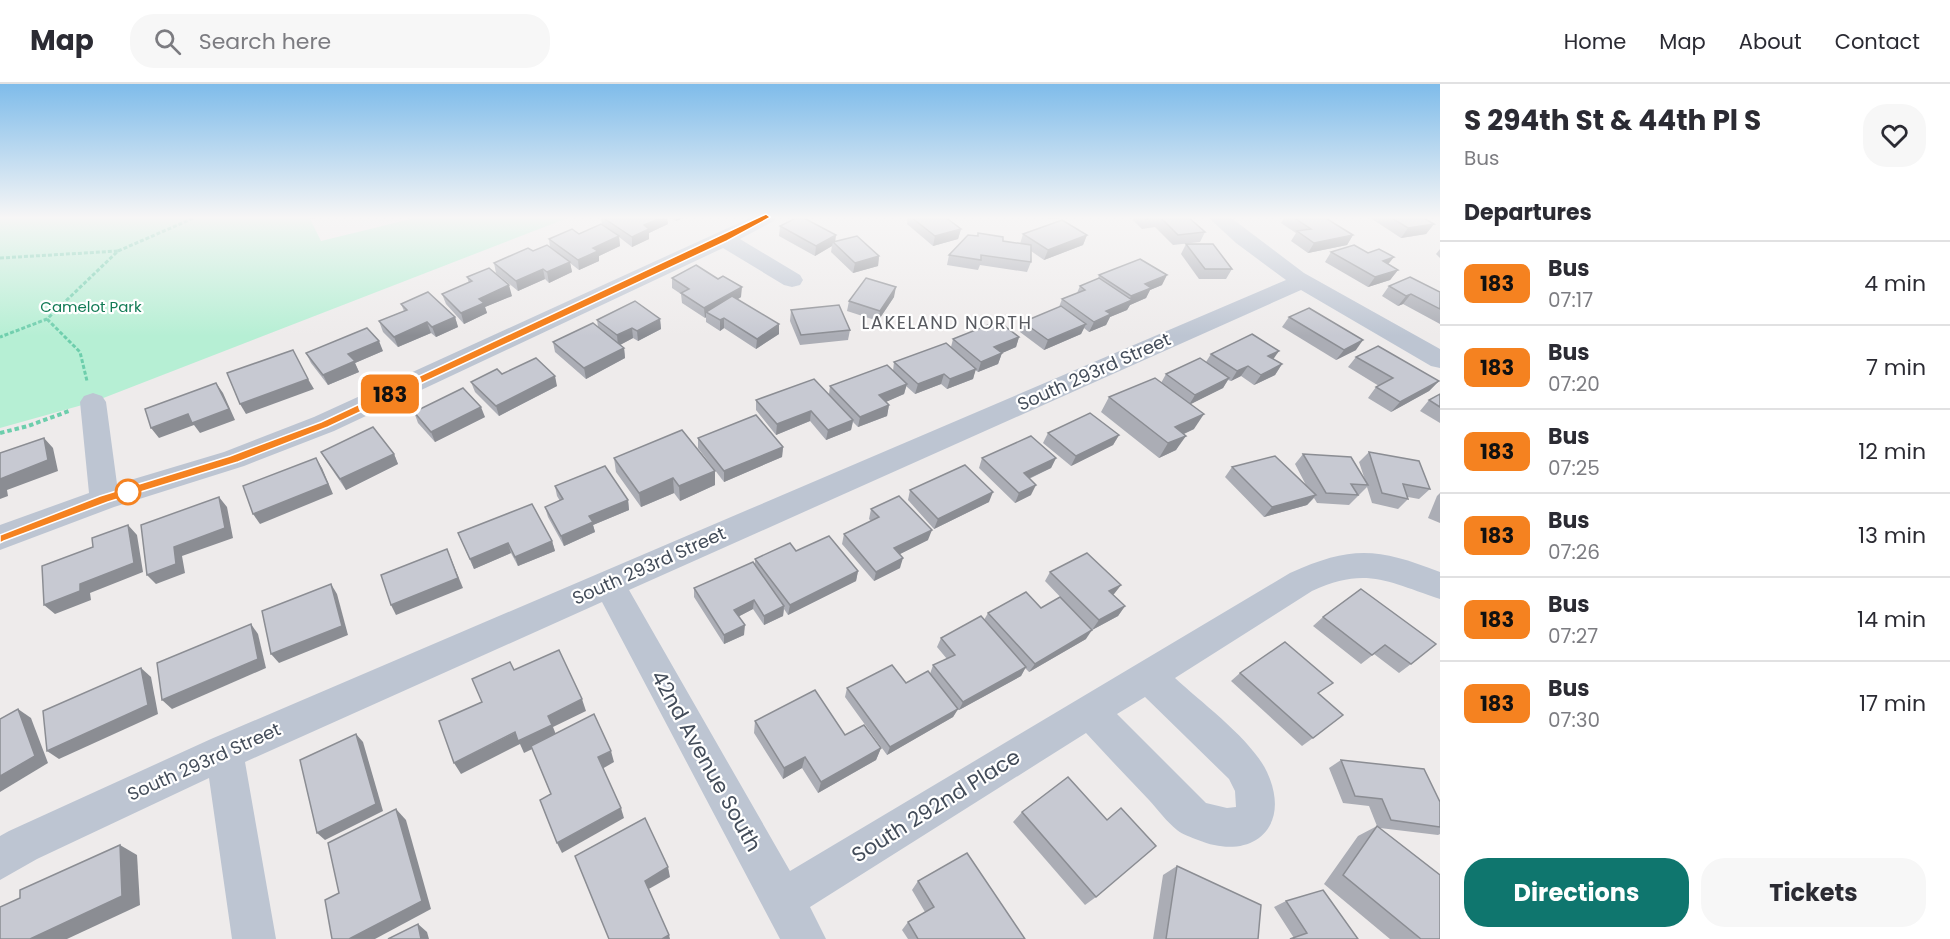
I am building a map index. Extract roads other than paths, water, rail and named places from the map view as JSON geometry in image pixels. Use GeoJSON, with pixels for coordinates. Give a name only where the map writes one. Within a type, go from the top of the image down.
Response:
{"type":"FeatureCollection","features":[{"type":"Feature","properties":{"kind":"street"},"geometry":{"type":"LineString","coordinates":[[0,538],[104,499],[234,459],[324,424],[685,257]]}},
{"type":"Feature","properties":{"kind":"street"},"geometry":{"type":"LineString","coordinates":[[754,257],[792,280]]}},
{"type":"Feature","properties":{"kind":"street"},"geometry":{"type":"LineString","coordinates":[[1267,257],[1301,282],[1440,360]]}},
{"type":"Feature","properties":{"kind":"street","name":"South 293rd Street"},"geometry":{"type":"LineString","coordinates":[[0,859],[23,845],[224,752],[1301,282]]}},
{"type":"Feature","properties":{"kind":"street"},"geometry":{"type":"LineString","coordinates":[[93,402],[104,499]]}},
{"type":"Feature","properties":{"kind":"street","name":"South 292nd Place"},"geometry":{"type":"LineString","coordinates":[[783,900],[1301,582],[1325,570],[1348,564],[1374,564],[1402,571],[1440,586]]}},
{"type":"Feature","properties":{"kind":"street","name":"42nd Avenue South"},"geometry":{"type":"LineString","coordinates":[[609,584],[804,939]]}},
{"type":"Feature","properties":{"kind":"street"},"geometry":{"type":"LineString","coordinates":[[1090,712],[1192,817],[1225,829],[1240,827],[1251,821],[1257,809],[1258,795],[1252,780],[1242,766],[1148,676]]}},
{"type":"Feature","properties":{"kind":"street"},"geometry":{"type":"LineString","coordinates":[[224,752],[254,939]]}},
{"type":"Feature","properties":{"kind":"district","name":"LAKELAND NORTH"},"geometry":{"type":"Point","coordinates":[947,323]}},
{"type":"Feature","properties":{"kind":"park label","name":"Camelot Park"},"geometry":{"type":"Point","coordinates":[91,307]}}]}
